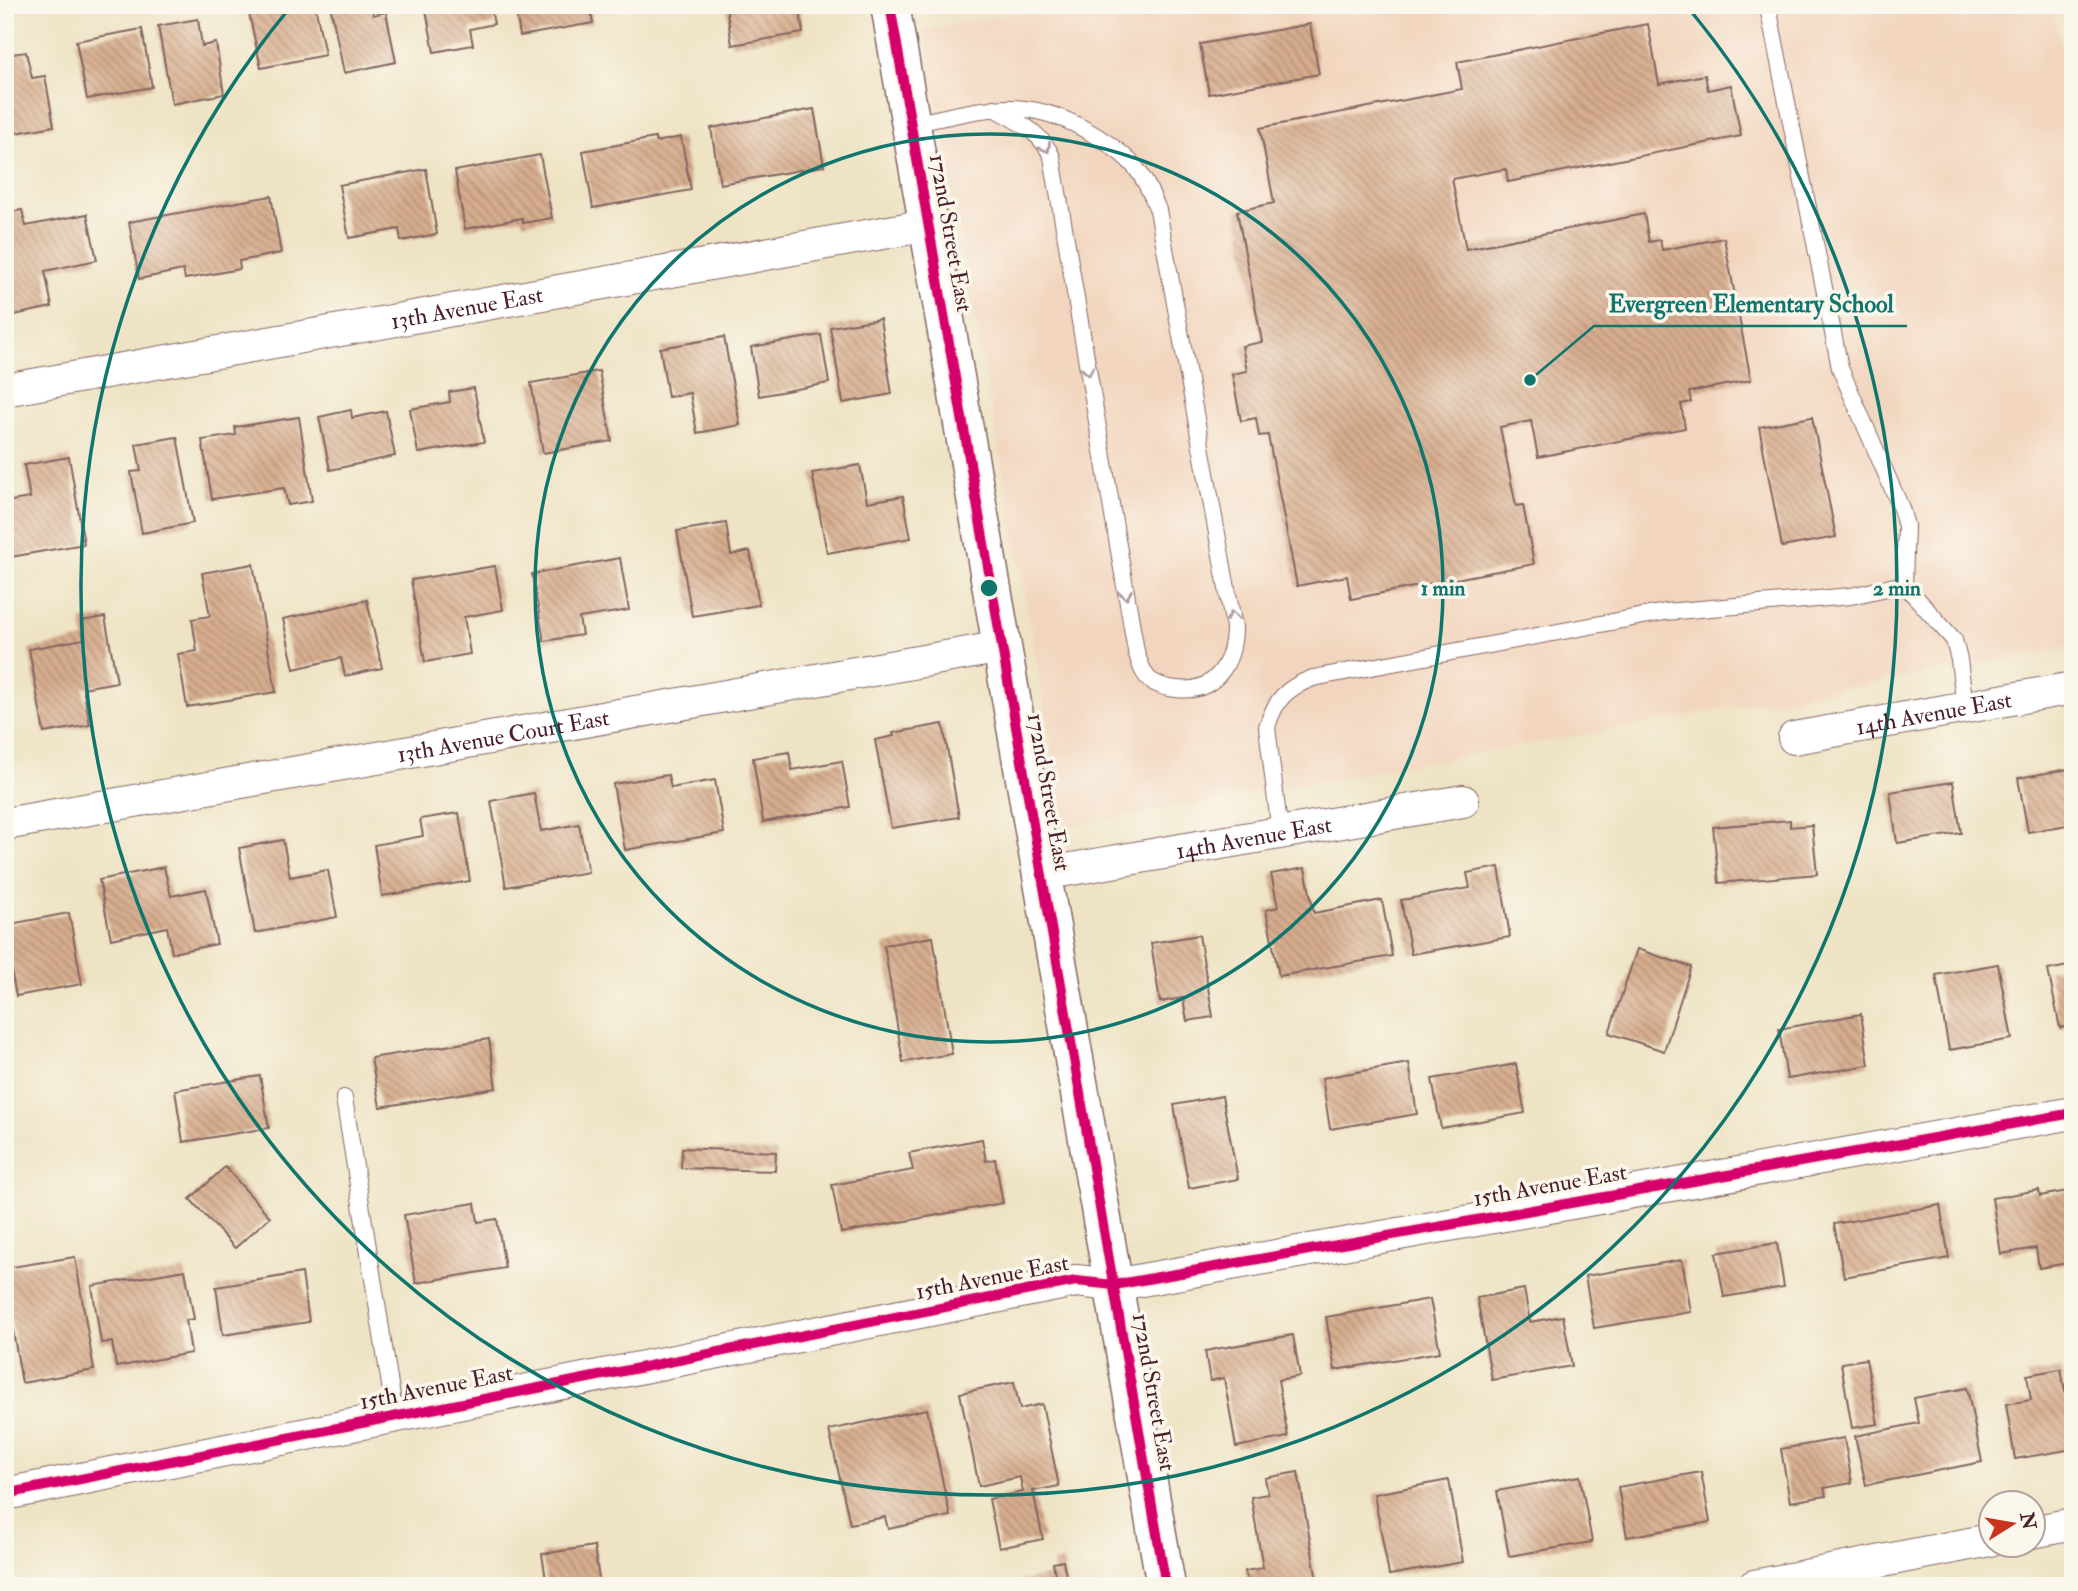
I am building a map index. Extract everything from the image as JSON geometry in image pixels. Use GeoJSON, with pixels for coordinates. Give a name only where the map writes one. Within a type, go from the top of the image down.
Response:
{"type":"FeatureCollection","features":[{"type":"Feature","properties":{"kind":"street","name":"172nd Street East"},"geometry":{"type":"LineString","coordinates":[[890,5],[1166,1586]]}},
{"type":"Feature","properties":{"kind":"street","name":"13th Avenue East"},"geometry":{"type":"LineString","coordinates":[[5,390],[928,225]]}},
{"type":"Feature","properties":{"kind":"street","name":"13th Avenue Court East"},"geometry":{"type":"LineString","coordinates":[[5,824],[1002,647]]}},
{"type":"Feature","properties":{"kind":"street","name":"14th Avenue East"},"geometry":{"type":"LineString","coordinates":[[1794,738],[2073,688]]}},
{"type":"Feature","properties":{"kind":"street","name":"14th Avenue East"},"geometry":{"type":"LineString","coordinates":[[1043,874],[1463,801]]}},
{"type":"Feature","properties":{"kind":"street","name":"15th Avenue East"},"geometry":{"type":"LineString","coordinates":[[5,1494],[1076,1281],[1114,1285],[2073,1113]]}},
{"type":"Feature","properties":{"kind":"street"},"geometry":{"type":"LineString","coordinates":[[2046,1529],[2073,1524]]}},
{"type":"Feature","properties":{"kind":"street"},"geometry":{"type":"LineString","coordinates":[[1755,1586],[1976,1543]]}},
{"type":"Feature","properties":{"kind":"lane"},"geometry":{"type":"LineString","coordinates":[[1765,5],[1769,12],[1840,368],[1901,508],[1906,526],[1904,584],[1954,640],[1965,707]]}},
{"type":"Feature","properties":{"kind":"lane"},"geometry":{"type":"LineString","coordinates":[[911,124],[993,108],[1023,107],[1046,111],[1076,122],[1110,144],[1135,164],[1148,184],[1158,210],[1234,626],[1234,647],[1226,663],[1217,677],[1202,686],[1183,690],[1164,688],[1150,680],[1142,670],[1136,651],[1052,156],[1037,134],[993,108]]}},
{"type":"Feature","properties":{"kind":"lane"},"geometry":{"type":"LineString","coordinates":[[1280,833],[1267,727],[1272,710],[1296,684],[1313,678],[1665,612],[1851,596],[1904,584]]}},
{"type":"Feature","properties":{"kind":"lane"},"geometry":{"type":"LineString","coordinates":[[344,1098],[395,1416]]}},
{"type":"Feature","properties":{"kind":"shaded area"},"geometry":{"type":"Polygon","coordinates":[[[1059,5],[2053,5],[2073,113],[2073,647],[1066,827],[924,30],[1059,5]]]}},
{"type":"Feature","properties":{"kind":"building"},"geometry":{"type":"Polygon","coordinates":[[[267,5],[315,5],[325,55],[261,68],[248,9],[267,5]]]}},
{"type":"Feature","properties":{"kind":"building"},"geometry":{"type":"Polygon","coordinates":[[[330,5],[371,5],[373,15],[386,12],[396,62],[344,73],[330,5]]]}},
{"type":"Feature","properties":{"kind":"building"},"geometry":{"type":"Polygon","coordinates":[[[425,5],[490,5],[494,24],[470,29],[473,45],[434,52],[425,5]]]}},
{"type":"Feature","properties":{"kind":"building"},"geometry":{"type":"Polygon","coordinates":[[[515,5],[590,5],[593,23],[520,36],[515,5]]]}},
{"type":"Feature","properties":{"kind":"building"},"geometry":{"type":"Polygon","coordinates":[[[726,5],[799,5],[803,33],[732,45],[726,5]]]}},
{"type":"Feature","properties":{"kind":"building"},"geometry":{"type":"Polygon","coordinates":[[[198,19],[202,46],[216,43],[224,94],[172,104],[158,26],[198,19]]]}},
{"type":"Feature","properties":{"kind":"building"},"geometry":{"type":"Polygon","coordinates":[[[1310,24],[1319,74],[1209,94],[1200,44],[1310,24]]]}},
{"type":"Feature","properties":{"kind":"building"},"geometry":{"type":"Polygon","coordinates":[[[1648,24],[1659,84],[1705,75],[1708,90],[1731,85],[1741,136],[1508,182],[1506,169],[1452,179],[1466,249],[1644,214],[1649,242],[1660,240],[1662,250],[1724,238],[1751,380],[1689,392],[1691,402],[1681,404],[1685,428],[1538,457],[1531,421],[1500,427],[1516,506],[1523,505],[1534,564],[1351,599],[1347,576],[1297,586],[1268,435],[1259,436],[1256,418],[1241,421],[1232,374],[1247,371],[1242,346],[1262,342],[1237,211],[1274,203],[1260,128],[1462,89],[1457,62],[1648,24]]]}},
{"type":"Feature","properties":{"kind":"building"},"geometry":{"type":"Polygon","coordinates":[[[142,29],[152,87],[87,99],[76,41],[142,29]]]}},
{"type":"Feature","properties":{"kind":"building"},"geometry":{"type":"Polygon","coordinates":[[[26,52],[32,78],[45,76],[54,126],[5,135],[5,55],[26,52]]]}},
{"type":"Feature","properties":{"kind":"building"},"geometry":{"type":"Polygon","coordinates":[[[814,109],[824,166],[720,184],[711,128],[814,109]]]}},
{"type":"Feature","properties":{"kind":"building"},"geometry":{"type":"Polygon","coordinates":[[[681,137],[691,190],[593,208],[583,151],[655,138],[656,142],[681,137]]]}},
{"type":"Feature","properties":{"kind":"building"},"geometry":{"type":"Polygon","coordinates":[[[540,155],[552,218],[523,223],[522,218],[465,229],[455,171],[540,155]]]}},
{"type":"Feature","properties":{"kind":"building"},"geometry":{"type":"Polygon","coordinates":[[[426,169],[437,234],[401,241],[399,229],[349,238],[339,185],[426,169]]]}},
{"type":"Feature","properties":{"kind":"building"},"geometry":{"type":"Polygon","coordinates":[[[271,196],[281,253],[239,261],[240,269],[185,279],[183,270],[139,279],[129,222],[271,196]]]}},
{"type":"Feature","properties":{"kind":"building"},"geometry":{"type":"Polygon","coordinates":[[[22,210],[26,226],[87,214],[97,260],[45,271],[52,307],[5,317],[5,213],[22,210]]]}},
{"type":"Feature","properties":{"kind":"building"},"geometry":{"type":"Polygon","coordinates":[[[880,319],[892,394],[843,403],[830,327],[880,319]]]}},
{"type":"Feature","properties":{"kind":"building"},"geometry":{"type":"Polygon","coordinates":[[[821,335],[829,383],[759,396],[751,347],[821,335]]]}},
{"type":"Feature","properties":{"kind":"building"},"geometry":{"type":"Polygon","coordinates":[[[724,337],[740,425],[697,433],[690,393],[668,397],[660,348],[724,337]]]}},
{"type":"Feature","properties":{"kind":"building"},"geometry":{"type":"Polygon","coordinates":[[[599,371],[612,441],[543,453],[531,383],[599,371]]]}},
{"type":"Feature","properties":{"kind":"building"},"geometry":{"type":"Polygon","coordinates":[[[474,388],[484,442],[418,453],[410,409],[450,402],[449,392],[474,388]]]}},
{"type":"Feature","properties":{"kind":"building"},"geometry":{"type":"Polygon","coordinates":[[[351,410],[352,418],[386,411],[395,456],[330,470],[319,417],[351,410]]]}},
{"type":"Feature","properties":{"kind":"building"},"geometry":{"type":"Polygon","coordinates":[[[299,417],[312,501],[288,505],[284,488],[212,499],[202,440],[236,435],[235,427],[299,417]]]}},
{"type":"Feature","properties":{"kind":"building"},"geometry":{"type":"Polygon","coordinates":[[[1812,417],[1836,537],[1782,547],[1759,427],[1812,417]]]}},
{"type":"Feature","properties":{"kind":"building"},"geometry":{"type":"Polygon","coordinates":[[[177,437],[193,523],[142,533],[131,472],[141,471],[136,444],[177,437]]]}},
{"type":"Feature","properties":{"kind":"building"},"geometry":{"type":"Polygon","coordinates":[[[69,457],[84,544],[5,558],[5,502],[30,498],[24,465],[69,457]]]}},
{"type":"Feature","properties":{"kind":"building"},"geometry":{"type":"Polygon","coordinates":[[[860,465],[867,502],[903,496],[911,538],[827,553],[812,473],[860,465]]]}},
{"type":"Feature","properties":{"kind":"building"},"geometry":{"type":"Polygon","coordinates":[[[726,523],[731,555],[750,551],[759,605],[692,616],[677,531],[726,523]]]}},
{"type":"Feature","properties":{"kind":"building"},"geometry":{"type":"Polygon","coordinates":[[[620,558],[629,610],[579,618],[582,635],[544,641],[532,574],[620,558]]]}},
{"type":"Feature","properties":{"kind":"building"},"geometry":{"type":"Polygon","coordinates":[[[253,564],[276,692],[187,707],[178,654],[197,651],[192,619],[210,616],[202,573],[253,564]]]}},
{"type":"Feature","properties":{"kind":"building"},"geometry":{"type":"Polygon","coordinates":[[[495,566],[503,610],[464,617],[470,654],[425,662],[411,580],[495,566]]]}},
{"type":"Feature","properties":{"kind":"building"},"geometry":{"type":"Polygon","coordinates":[[[367,600],[382,668],[345,676],[341,658],[294,669],[283,619],[367,600]]]}},
{"type":"Feature","properties":{"kind":"building"},"geometry":{"type":"Polygon","coordinates":[[[105,617],[117,682],[83,688],[90,725],[44,733],[29,649],[84,639],[81,621],[105,617]]]}},
{"type":"Feature","properties":{"kind":"building"},"geometry":{"type":"Polygon","coordinates":[[[943,724],[959,817],[891,828],[875,740],[894,736],[893,733],[943,724]]]}},
{"type":"Feature","properties":{"kind":"building"},"geometry":{"type":"Polygon","coordinates":[[[789,752],[792,770],[842,761],[850,807],[763,822],[753,758],[789,752]]]}},
{"type":"Feature","properties":{"kind":"building"},"geometry":{"type":"Polygon","coordinates":[[[2073,762],[2073,824],[2028,832],[2018,778],[2069,769],[2068,763],[2073,762]]]}},
{"type":"Feature","properties":{"kind":"building"},"geometry":{"type":"Polygon","coordinates":[[[668,775],[671,788],[715,780],[724,833],[625,850],[613,784],[668,775]]]}},
{"type":"Feature","properties":{"kind":"building"},"geometry":{"type":"Polygon","coordinates":[[[1953,782],[1961,833],[1897,843],[1890,792],[1953,782]]]}},
{"type":"Feature","properties":{"kind":"building"},"geometry":{"type":"Polygon","coordinates":[[[534,793],[541,831],[579,824],[588,872],[506,887],[491,801],[534,793]]]}},
{"type":"Feature","properties":{"kind":"building"},"geometry":{"type":"Polygon","coordinates":[[[459,813],[470,881],[382,896],[374,845],[423,836],[420,819],[459,813]]]}},
{"type":"Feature","properties":{"kind":"building"},"geometry":{"type":"Polygon","coordinates":[[[1790,820],[1790,827],[1812,825],[1817,874],[1719,883],[1713,827],[1790,820]]]}},
{"type":"Feature","properties":{"kind":"building"},"geometry":{"type":"Polygon","coordinates":[[[283,840],[290,877],[328,870],[337,917],[255,933],[239,848],[283,840]]]}},
{"type":"Feature","properties":{"kind":"building"},"geometry":{"type":"Polygon","coordinates":[[[164,867],[171,896],[206,889],[217,944],[172,953],[167,927],[111,939],[99,880],[164,867]]]}},
{"type":"Feature","properties":{"kind":"building"},"geometry":{"type":"Polygon","coordinates":[[[1499,867],[1510,937],[1411,954],[1401,900],[1470,888],[1467,873],[1499,867]]]}},
{"type":"Feature","properties":{"kind":"building"},"geometry":{"type":"Polygon","coordinates":[[[1305,868],[1314,913],[1382,900],[1392,956],[1279,976],[1266,910],[1278,907],[1271,874],[1305,868]]]}},
{"type":"Feature","properties":{"kind":"building"},"geometry":{"type":"Polygon","coordinates":[[[69,913],[82,984],[16,996],[5,939],[5,925],[69,913]]]}},
{"type":"Feature","properties":{"kind":"building"},"geometry":{"type":"Polygon","coordinates":[[[1199,935],[1213,1017],[1187,1021],[1183,998],[1160,1002],[1151,943],[1199,935]]]}},
{"type":"Feature","properties":{"kind":"building"},"geometry":{"type":"Polygon","coordinates":[[[933,937],[952,1054],[903,1062],[884,945],[933,937]]]}},
{"type":"Feature","properties":{"kind":"building"},"geometry":{"type":"Polygon","coordinates":[[[1637,949],[1691,967],[1664,1051],[1609,1033],[1637,949]]]}},
{"type":"Feature","properties":{"kind":"building"},"geometry":{"type":"Polygon","coordinates":[[[1998,964],[2012,1039],[1949,1050],[1936,975],[1998,964]]]}},
{"type":"Feature","properties":{"kind":"building"},"geometry":{"type":"Polygon","coordinates":[[[2073,965],[2073,1025],[2060,1028],[2048,970],[2073,965]]]}},
{"type":"Feature","properties":{"kind":"building"},"geometry":{"type":"Polygon","coordinates":[[[1861,1014],[1869,1065],[1787,1079],[1779,1029],[1861,1014]]]}},
{"type":"Feature","properties":{"kind":"building"},"geometry":{"type":"Polygon","coordinates":[[[489,1039],[496,1088],[380,1107],[371,1058],[489,1039]]]}},
{"type":"Feature","properties":{"kind":"building"},"geometry":{"type":"Polygon","coordinates":[[[1409,1063],[1417,1114],[1330,1129],[1322,1078],[1409,1063]]]}},
{"type":"Feature","properties":{"kind":"building"},"geometry":{"type":"Polygon","coordinates":[[[1516,1064],[1525,1113],[1441,1128],[1432,1079],[1516,1064]]]}},
{"type":"Feature","properties":{"kind":"building"},"geometry":{"type":"Polygon","coordinates":[[[260,1076],[269,1128],[183,1142],[175,1090],[260,1076]]]}},
{"type":"Feature","properties":{"kind":"building"},"geometry":{"type":"Polygon","coordinates":[[[1222,1096],[1238,1179],[1189,1188],[1174,1105],[1222,1096]]]}},
{"type":"Feature","properties":{"kind":"building"},"geometry":{"type":"Polygon","coordinates":[[[982,1139],[986,1161],[995,1159],[1003,1203],[841,1233],[832,1185],[913,1170],[909,1153],[982,1139]]]}},
{"type":"Feature","properties":{"kind":"building"},"geometry":{"type":"Polygon","coordinates":[[[682,1148],[776,1152],[775,1171],[681,1168],[682,1148]]]}},
{"type":"Feature","properties":{"kind":"building"},"geometry":{"type":"Polygon","coordinates":[[[225,1167],[270,1217],[235,1248],[190,1199],[225,1167]]]}},
{"type":"Feature","properties":{"kind":"building"},"geometry":{"type":"Polygon","coordinates":[[[2039,1190],[2040,1196],[2073,1190],[2073,1262],[2039,1268],[2036,1248],[2001,1254],[1992,1198],[2039,1190]]]}},
{"type":"Feature","properties":{"kind":"building"},"geometry":{"type":"Polygon","coordinates":[[[475,1203],[478,1222],[497,1219],[505,1268],[416,1283],[404,1215],[475,1203]]]}},
{"type":"Feature","properties":{"kind":"building"},"geometry":{"type":"Polygon","coordinates":[[[1940,1205],[1949,1258],[1844,1277],[1834,1224],[1940,1205]]]}},
{"type":"Feature","properties":{"kind":"building"},"geometry":{"type":"Polygon","coordinates":[[[1777,1243],[1784,1287],[1724,1297],[1716,1253],[1777,1243]]]}},
{"type":"Feature","properties":{"kind":"building"},"geometry":{"type":"Polygon","coordinates":[[[75,1257],[94,1370],[22,1383],[5,1284],[5,1268],[75,1257]]]}},
{"type":"Feature","properties":{"kind":"building"},"geometry":{"type":"Polygon","coordinates":[[[1682,1260],[1691,1312],[1594,1328],[1585,1276],[1682,1260]]]}},
{"type":"Feature","properties":{"kind":"building"},"geometry":{"type":"Polygon","coordinates":[[[185,1270],[194,1319],[186,1320],[191,1353],[116,1367],[112,1342],[101,1343],[92,1286],[185,1270]]]}},
{"type":"Feature","properties":{"kind":"building"},"geometry":{"type":"Polygon","coordinates":[[[302,1273],[309,1322],[223,1335],[216,1287],[302,1273]]]}},
{"type":"Feature","properties":{"kind":"building"},"geometry":{"type":"Polygon","coordinates":[[[1524,1289],[1530,1322],[1563,1316],[1572,1366],[1492,1380],[1477,1298],[1524,1289]]]}},
{"type":"Feature","properties":{"kind":"building"},"geometry":{"type":"Polygon","coordinates":[[[1430,1299],[1440,1352],[1335,1370],[1326,1317],[1430,1299]]]}},
{"type":"Feature","properties":{"kind":"building"},"geometry":{"type":"Polygon","coordinates":[[[1293,1335],[1300,1376],[1278,1380],[1288,1437],[1236,1447],[1224,1378],[1210,1381],[1205,1351],[1293,1335]]]}},
{"type":"Feature","properties":{"kind":"building"},"geometry":{"type":"Polygon","coordinates":[[[1866,1359],[1878,1424],[1852,1428],[1841,1363],[1866,1359]]]}},
{"type":"Feature","properties":{"kind":"building"},"geometry":{"type":"Polygon","coordinates":[[[2061,1369],[2065,1391],[2073,1389],[2073,1449],[2015,1459],[2006,1404],[2031,1400],[2027,1375],[2061,1369]]]}},
{"type":"Feature","properties":{"kind":"building"},"geometry":{"type":"Polygon","coordinates":[[[1014,1382],[1020,1409],[1042,1404],[1059,1486],[1033,1491],[1043,1539],[999,1548],[989,1499],[1023,1492],[1020,1477],[979,1486],[960,1393],[1014,1382]]]}},
{"type":"Feature","properties":{"kind":"building"},"geometry":{"type":"Polygon","coordinates":[[[1967,1388],[1982,1462],[1866,1485],[1855,1436],[1919,1423],[1914,1398],[1967,1388]]]}},
{"type":"Feature","properties":{"kind":"building"},"geometry":{"type":"Polygon","coordinates":[[[927,1409],[950,1516],[888,1529],[885,1517],[850,1524],[829,1430],[927,1409]]]}},
{"type":"Feature","properties":{"kind":"building"},"geometry":{"type":"Polygon","coordinates":[[[1844,1438],[1852,1483],[1824,1488],[1826,1496],[1790,1502],[1781,1449],[1844,1438]]]}},
{"type":"Feature","properties":{"kind":"building"},"geometry":{"type":"Polygon","coordinates":[[[1298,1472],[1318,1586],[1248,1586],[1245,1571],[1263,1568],[1251,1497],[1268,1494],[1265,1478],[1298,1472]]]}},
{"type":"Feature","properties":{"kind":"building"},"geometry":{"type":"Polygon","coordinates":[[[1701,1472],[1710,1522],[1627,1537],[1618,1487],[1701,1472]]]}},
{"type":"Feature","properties":{"kind":"building"},"geometry":{"type":"Polygon","coordinates":[[[1580,1476],[1592,1542],[1509,1556],[1497,1491],[1580,1476]]]}},
{"type":"Feature","properties":{"kind":"building"},"geometry":{"type":"Polygon","coordinates":[[[1449,1480],[1463,1562],[1389,1575],[1374,1494],[1449,1480]]]}},
{"type":"Feature","properties":{"kind":"building"},"geometry":{"type":"Polygon","coordinates":[[[594,1546],[600,1586],[547,1586],[542,1554],[594,1546]]]}},
{"type":"Feature","properties":{"kind":"building"},"geometry":{"type":"Polygon","coordinates":[[[1063,1561],[1068,1586],[1019,1586],[1018,1582],[1055,1574],[1053,1563],[1063,1561]]]}},
{"type":"Feature","properties":{"kind":"cycle path"},"geometry":{"type":"LineString","coordinates":[[890,5],[1166,1586]]}},
{"type":"Feature","properties":{"kind":"cycle path"},"geometry":{"type":"LineString","coordinates":[[5,1494],[1076,1281],[1114,1285],[2073,1113]]}},
{"type":"Feature","properties":{"kind":"place","name":"Evergreen Elementary School"},"geometry":{"type":"Point","coordinates":[1530,380]}}]}
